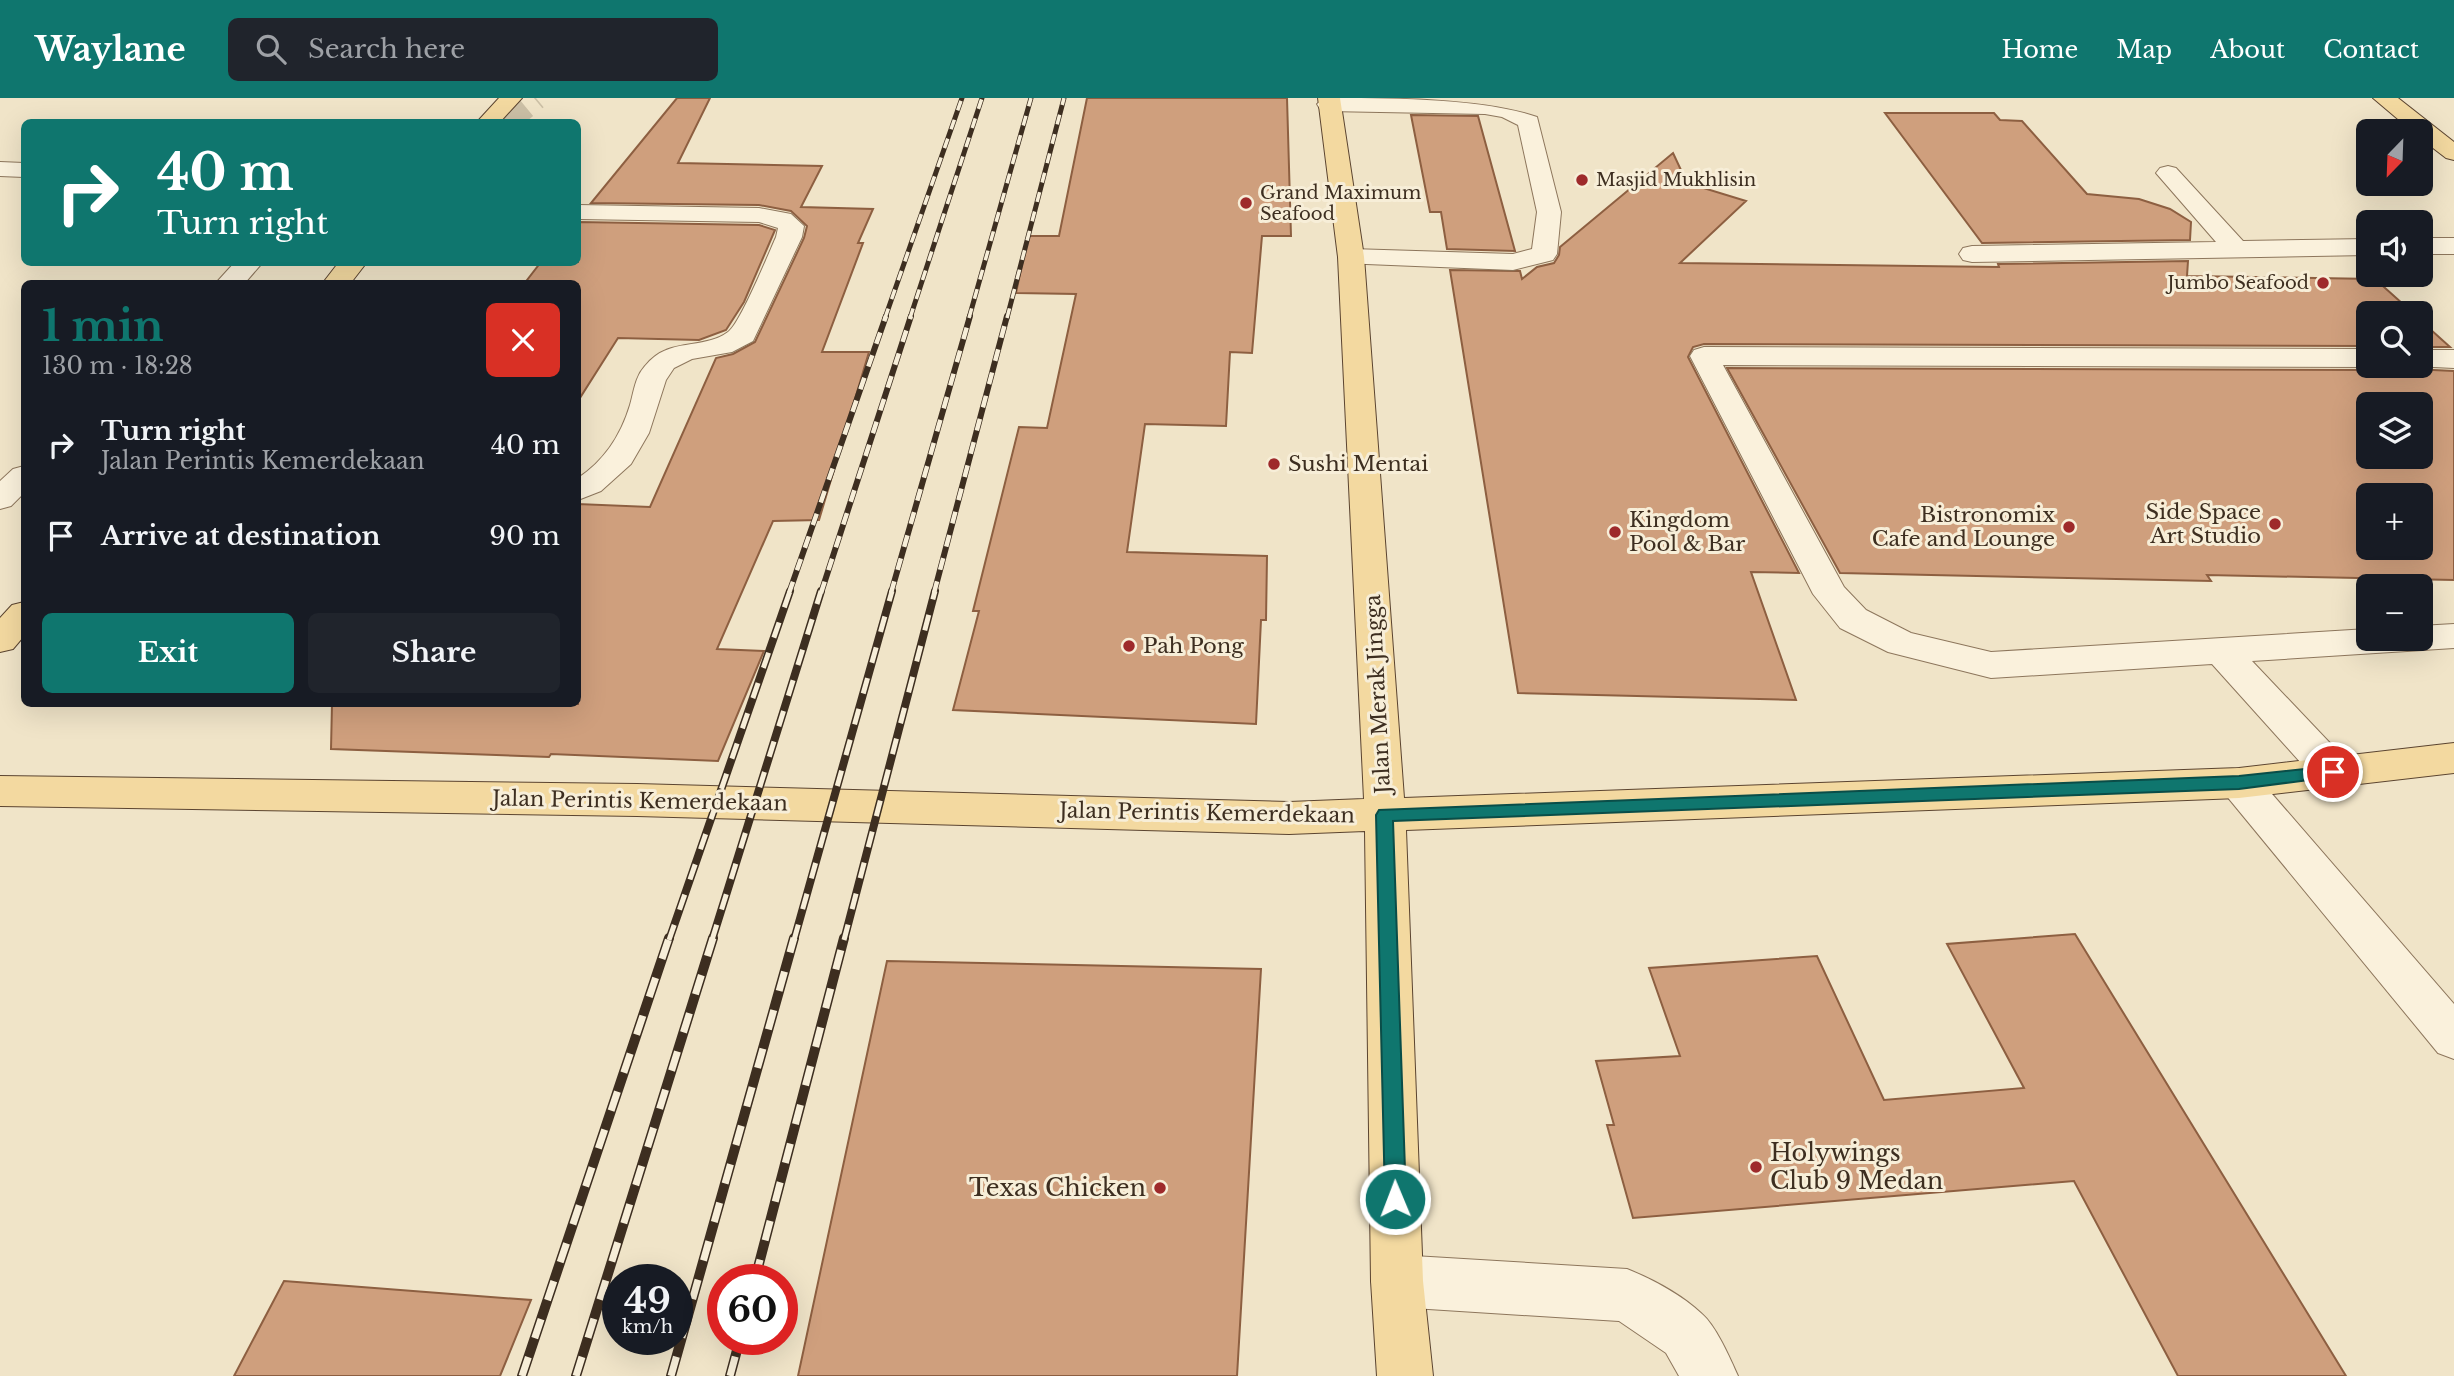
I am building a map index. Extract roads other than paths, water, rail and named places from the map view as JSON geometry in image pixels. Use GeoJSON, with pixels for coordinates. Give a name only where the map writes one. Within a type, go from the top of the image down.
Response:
{"type":"FeatureCollection","features":[{"type":"Feature","properties":{"kind":"main road"},"geometry":{"type":"LineString","coordinates":[[491,119],[511,98]]}},
{"type":"Feature","properties":{"kind":"main road"},"geometry":{"type":"LineString","coordinates":[[2384,98],[2454,153]]}},
{"type":"Feature","properties":{"kind":"main road","name":"Jalan Merak Jingga"},"geometry":{"type":"LineString","coordinates":[[1329,101],[1351,257],[1385,815],[1397,1281],[1405,1376]]}},
{"type":"Feature","properties":{"kind":"main road"},"geometry":{"type":"LineString","coordinates":[[338,280],[351,266]]}},
{"type":"Feature","properties":{"kind":"main road"},"geometry":{"type":"LineString","coordinates":[[0,639],[21,617]]}},
{"type":"Feature","properties":{"kind":"main road","name":"Jalan Perintis Kemerdekaan"},"geometry":{"type":"LineString","coordinates":[[0,791],[637,800],[1289,818],[2239,783],[2454,758]]}},
{"type":"Feature","properties":{"kind":"street"},"geometry":{"type":"LineString","coordinates":[[1329,101],[1485,107],[1509,111],[1529,122],[1549,212],[1544,254],[1513,262],[1351,257]]}},
{"type":"Feature","properties":{"kind":"street"},"geometry":{"type":"LineString","coordinates":[[0,157],[21,158]]}},
{"type":"Feature","properties":{"kind":"street"},"geometry":{"type":"LineString","coordinates":[[0,169],[21,170]]}},
{"type":"Feature","properties":{"kind":"street"},"geometry":{"type":"LineString","coordinates":[[2168,173],[2235,248]]}},
{"type":"Feature","properties":{"kind":"street"},"geometry":{"type":"LineString","coordinates":[[581,212],[759,215],[782,219],[790,226],[789,237],[743,335],[734,342],[713,348],[692,349],[671,357],[655,372],[638,425],[613,466],[581,489]]}},
{"type":"Feature","properties":{"kind":"street"},"geometry":{"type":"LineString","coordinates":[[2433,246],[2454,246]]}},
{"type":"Feature","properties":{"kind":"street"},"geometry":{"type":"LineString","coordinates":[[1972,254],[2356,247]]}},
{"type":"Feature","properties":{"kind":"street"},"geometry":{"type":"LineString","coordinates":[[232,280],[246,266]]}},
{"type":"Feature","properties":{"kind":"street"},"geometry":{"type":"LineString","coordinates":[[2356,359],[1704,356],[1830,594],[1853,619],[1901,643],[1991,665],[2356,642]]}},
{"type":"Feature","properties":{"kind":"street"},"geometry":{"type":"LineString","coordinates":[[2433,359],[2454,359]]}},
{"type":"Feature","properties":{"kind":"street"},"geometry":{"type":"LineString","coordinates":[[0,499],[21,479]]}},
{"type":"Feature","properties":{"kind":"street"},"geometry":{"type":"LineString","coordinates":[[2433,637],[2454,636]]}},
{"type":"Feature","properties":{"kind":"street"},"geometry":{"type":"LineString","coordinates":[[2221,651],[2333,772]]}},
{"type":"Feature","properties":{"kind":"street"},"geometry":{"type":"LineString","coordinates":[[2239,783],[2454,1038]]}},
{"type":"Feature","properties":{"kind":"street"},"geometry":{"type":"LineString","coordinates":[[1397,1281],[1627,1295],[1685,1334],[1710,1376]]}},
{"type":"Feature","properties":{"kind":"tunnel"},"geometry":{"type":"LineString","coordinates":[[511,119],[536,98]]}},
{"type":"Feature","properties":{"kind":"railway"},"geometry":{"type":"LineString","coordinates":[[885,318],[962,98]]}},
{"type":"Feature","properties":{"kind":"railway"},"geometry":{"type":"LineString","coordinates":[[910,318],[982,98]]}},
{"type":"Feature","properties":{"kind":"railway"},"geometry":{"type":"LineString","coordinates":[[969,318],[1031,98]]}},
{"type":"Feature","properties":{"kind":"railway"},"geometry":{"type":"LineString","coordinates":[[1007,318],[1064,98]]}},
{"type":"Feature","properties":{"kind":"railway"},"geometry":{"type":"LineString","coordinates":[[789,593],[886,316]]}},
{"type":"Feature","properties":{"kind":"railway"},"geometry":{"type":"LineString","coordinates":[[821,593],[911,316]]}},
{"type":"Feature","properties":{"kind":"railway"},"geometry":{"type":"LineString","coordinates":[[891,593],[970,316]]}},
{"type":"Feature","properties":{"kind":"railway"},"geometry":{"type":"LineString","coordinates":[[934,593],[1007,316]]}},
{"type":"Feature","properties":{"kind":"railway"},"geometry":{"type":"LineString","coordinates":[[669,940],[790,591]]}},
{"type":"Feature","properties":{"kind":"railway"},"geometry":{"type":"LineString","coordinates":[[712,940],[821,591]]}},
{"type":"Feature","properties":{"kind":"railway"},"geometry":{"type":"LineString","coordinates":[[794,940],[892,591]]}},
{"type":"Feature","properties":{"kind":"railway"},"geometry":{"type":"LineString","coordinates":[[844,940],[935,591]]}},
{"type":"Feature","properties":{"kind":"railway"},"geometry":{"type":"LineString","coordinates":[[522,1376],[669,938]]}},
{"type":"Feature","properties":{"kind":"railway"},"geometry":{"type":"LineString","coordinates":[[576,1376],[713,938]]}},
{"type":"Feature","properties":{"kind":"railway"},"geometry":{"type":"LineString","coordinates":[[671,1376],[794,938]]}},
{"type":"Feature","properties":{"kind":"railway"},"geometry":{"type":"LineString","coordinates":[[759,1264],[844,938]]}},
{"type":"Feature","properties":{"kind":"railway"},"geometry":{"type":"LineString","coordinates":[[730,1376],[736,1355]]}},
{"type":"Feature","properties":{"kind":"place","name":"Masjid Mukhlisin"},"geometry":{"type":"Point","coordinates":[1582,180]}},
{"type":"Feature","properties":{"kind":"place","name":"Grand Maximum Seafood"},"geometry":{"type":"Point","coordinates":[1246,203]}},
{"type":"Feature","properties":{"kind":"place","name":"Jumbo Seafood"},"geometry":{"type":"Point","coordinates":[2323,283]}},
{"type":"Feature","properties":{"kind":"place","name":"Sushi Mentai"},"geometry":{"type":"Point","coordinates":[1274,464]}},
{"type":"Feature","properties":{"kind":"place","name":"Side Space Art Studio"},"geometry":{"type":"Point","coordinates":[2275,524]}},
{"type":"Feature","properties":{"kind":"place","name":"Bistronomix Cafe and Lounge"},"geometry":{"type":"Point","coordinates":[2069,527]}},
{"type":"Feature","properties":{"kind":"place","name":"Kingdom Pool & Bar"},"geometry":{"type":"Point","coordinates":[1615,532]}},
{"type":"Feature","properties":{"kind":"place","name":"Pah Pong"},"geometry":{"type":"Point","coordinates":[1129,646]}},
{"type":"Feature","properties":{"kind":"place","name":"Holywings Club 9 Medan"},"geometry":{"type":"Point","coordinates":[1756,1167]}},
{"type":"Feature","properties":{"kind":"place","name":"Texas Chicken"},"geometry":{"type":"Point","coordinates":[1160,1188]}}]}
